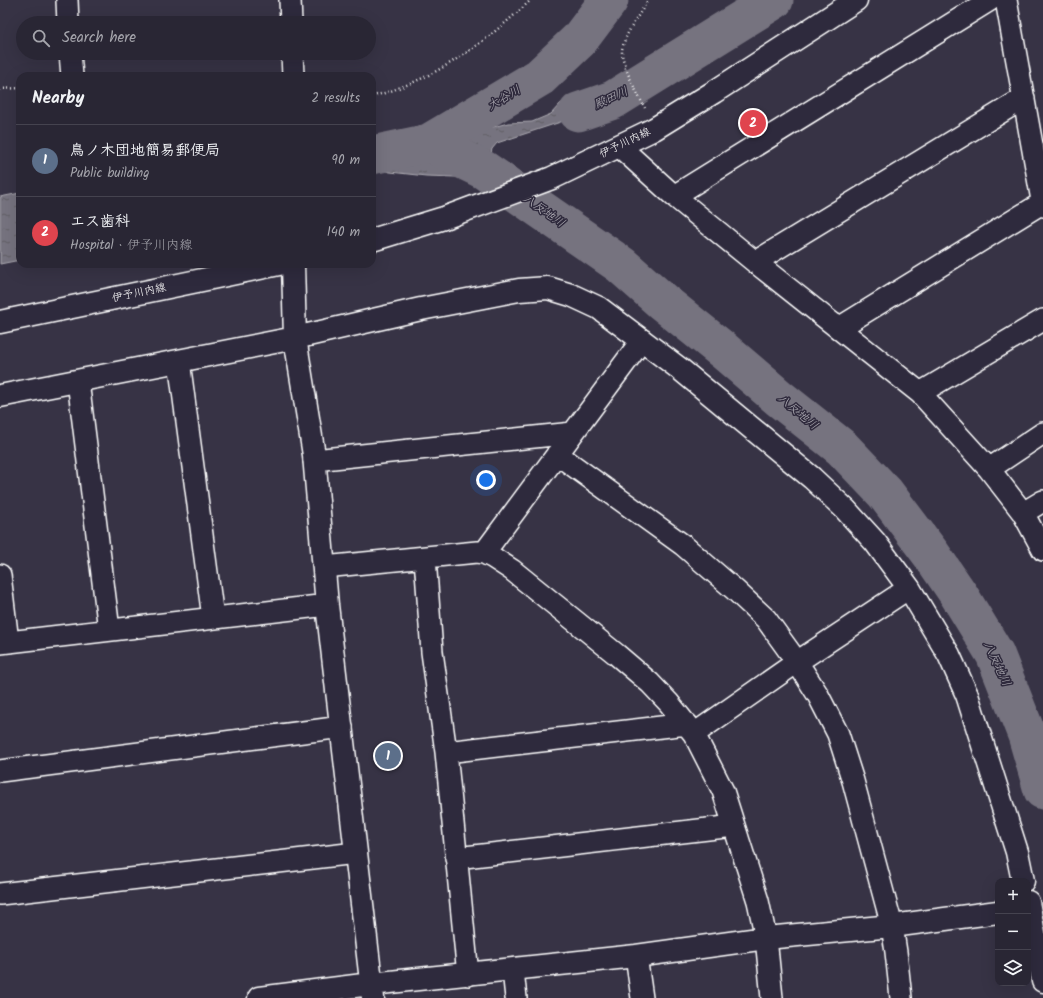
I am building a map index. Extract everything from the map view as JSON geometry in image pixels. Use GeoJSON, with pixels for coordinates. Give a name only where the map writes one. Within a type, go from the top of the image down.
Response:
{"type":"FeatureCollection","features":[{"type":"Feature","properties":{"kind":"street"},"geometry":{"type":"LineString","coordinates":[[67,0],[68,16]]}},
{"type":"Feature","properties":{"kind":"street"},"geometry":{"type":"LineString","coordinates":[[290,0],[291,16]]}},
{"type":"Feature","properties":{"kind":"street","name":"伊予川内線"},"geometry":{"type":"LineString","coordinates":[[376,239],[444,218],[552,178],[654,129],[856,0]]}},
{"type":"Feature","properties":{"kind":"street"},"geometry":{"type":"LineString","coordinates":[[674,196],[990,0]]}},
{"type":"Feature","properties":{"kind":"street"},"geometry":{"type":"LineString","coordinates":[[839,328],[1043,204],[1006,0]]}},
{"type":"Feature","properties":{"kind":"street"},"geometry":{"type":"LineString","coordinates":[[71,60],[72,72]]}},
{"type":"Feature","properties":{"kind":"street"},"geometry":{"type":"LineString","coordinates":[[292,60],[293,72]]}},
{"type":"Feature","properties":{"kind":"street"},"geometry":{"type":"LineString","coordinates":[[755,262],[1024,98]]}},
{"type":"Feature","properties":{"kind":"street"},"geometry":{"type":"LineString","coordinates":[[619,146],[674,196],[920,393],[988,469],[1023,513],[1043,550]]}},
{"type":"Feature","properties":{"kind":"street","name":"伊予川内線"},"geometry":{"type":"LineString","coordinates":[[0,322],[260,268]]}},
{"type":"Feature","properties":{"kind":"street"},"geometry":{"type":"LineString","coordinates":[[293,268],[295,338],[314,460],[327,605],[372,991]]}},
{"type":"Feature","properties":{"kind":"street"},"geometry":{"type":"LineString","coordinates":[[0,396],[295,338],[421,309],[519,290],[548,288],[570,295],[599,308],[680,369],[812,478],[845,509],[875,542],[909,588],[949,655],[967,695],[1017,852],[1022,878]]}},
{"type":"Feature","properties":{"kind":"street"},"geometry":{"type":"LineString","coordinates":[[920,393],[1043,320]]}},
{"type":"Feature","properties":{"kind":"street"},"geometry":{"type":"LineString","coordinates":[[484,553],[642,340]]}},
{"type":"Feature","properties":{"kind":"street"},"geometry":{"type":"LineString","coordinates":[[179,361],[213,618]]}},
{"type":"Feature","properties":{"kind":"street"},"geometry":{"type":"LineString","coordinates":[[78,381],[109,630]]}},
{"type":"Feature","properties":{"kind":"street"},"geometry":{"type":"LineString","coordinates":[[314,460],[573,433]]}},
{"type":"Feature","properties":{"kind":"street"},"geometry":{"type":"LineString","coordinates":[[988,469],[1043,434]]}},
{"type":"Feature","properties":{"kind":"street"},"geometry":{"type":"LineString","coordinates":[[557,454],[683,545],[766,619],[798,662],[818,695],[838,734],[854,781],[892,926],[901,998]]}},
{"type":"Feature","properties":{"kind":"street"},"geometry":{"type":"LineString","coordinates":[[1023,513],[1043,501]]}},
{"type":"Feature","properties":{"kind":"street"},"geometry":{"type":"LineString","coordinates":[[324,567],[477,552],[484,553],[512,570],[650,683],[691,729],[723,791],[758,901],[766,938],[772,998]]}},
{"type":"Feature","properties":{"kind":"street"},"geometry":{"type":"LineString","coordinates":[[425,558],[432,652],[446,752],[468,975]]}},
{"type":"Feature","properties":{"kind":"street"},"geometry":{"type":"LineString","coordinates":[[0,575],[4,643],[327,605]]}},
{"type":"Feature","properties":{"kind":"street"},"geometry":{"type":"LineString","coordinates":[[446,752],[691,729],[798,662],[909,588]]}},
{"type":"Feature","properties":{"kind":"street"},"geometry":{"type":"LineString","coordinates":[[0,771],[342,727]]}},
{"type":"Feature","properties":{"kind":"street"},"geometry":{"type":"LineString","coordinates":[[456,858],[734,826]]}},
{"type":"Feature","properties":{"kind":"street"},"geometry":{"type":"LineString","coordinates":[[0,894],[356,853]]}},
{"type":"Feature","properties":{"kind":"street"},"geometry":{"type":"LineString","coordinates":[[259,998],[372,991],[468,975],[636,956],[766,938],[892,926],[995,912]]}},
{"type":"Feature","properties":{"kind":"street"},"geometry":{"type":"LineString","coordinates":[[1030,914],[1043,981]]}},
{"type":"Feature","properties":{"kind":"street"},"geometry":{"type":"LineString","coordinates":[[636,956],[642,998]]}},
{"type":"Feature","properties":{"kind":"street"},"geometry":{"type":"LineString","coordinates":[[513,970],[516,998]]}},
{"type":"Feature","properties":{"kind":"path"},"geometry":{"type":"LineString","coordinates":[[376,96],[383,95],[419,80],[461,57],[506,24],[531,0]]}},
{"type":"Feature","properties":{"kind":"path"},"geometry":{"type":"LineString","coordinates":[[648,0],[626,37],[622,49],[623,60],[654,129]]}},
{"type":"Feature","properties":{"kind":"path"},"geometry":{"type":"LineString","coordinates":[[0,89],[16,88]]}},
{"type":"Feature","properties":{"kind":"water"},"geometry":{"type":"Polygon","coordinates":[[[623,87],[629,97],[615,104],[497,143],[492,149],[490,157],[494,165],[505,171],[484,178],[426,176],[376,169],[376,137],[394,134],[456,135],[471,133],[508,123],[532,122],[551,114],[561,103],[572,97],[573,108],[605,97],[623,87]]]}},
{"type":"Feature","properties":{"kind":"water"},"geometry":{"type":"Polygon","coordinates":[[[16,194],[16,261],[0,264],[0,197],[16,194]]]}},
{"type":"Feature","properties":{"kind":"waterway","name":"大谷川"},"geometry":{"type":"LineString","coordinates":[[376,154],[429,143],[540,77],[579,40],[609,0]]}},
{"type":"Feature","properties":{"kind":"waterway","name":"殿田川"},"geometry":{"type":"LineString","coordinates":[[578,112],[613,100],[774,0]]}},
{"type":"Feature","properties":{"kind":"waterway","name":"八反地川"},"geometry":{"type":"LineString","coordinates":[[443,150],[484,170],[621,265],[663,302],[842,448],[885,493],[931,554],[959,595],[995,654],[1027,735],[1043,790]]}},
{"type":"Feature","properties":{"kind":"place","name":"エス歯科"},"geometry":{"type":"Point","coordinates":[753,123]}},
{"type":"Feature","properties":{"kind":"place","name":"鳥ノ木団地簡易郵便局"},"geometry":{"type":"Point","coordinates":[388,756]}}]}
